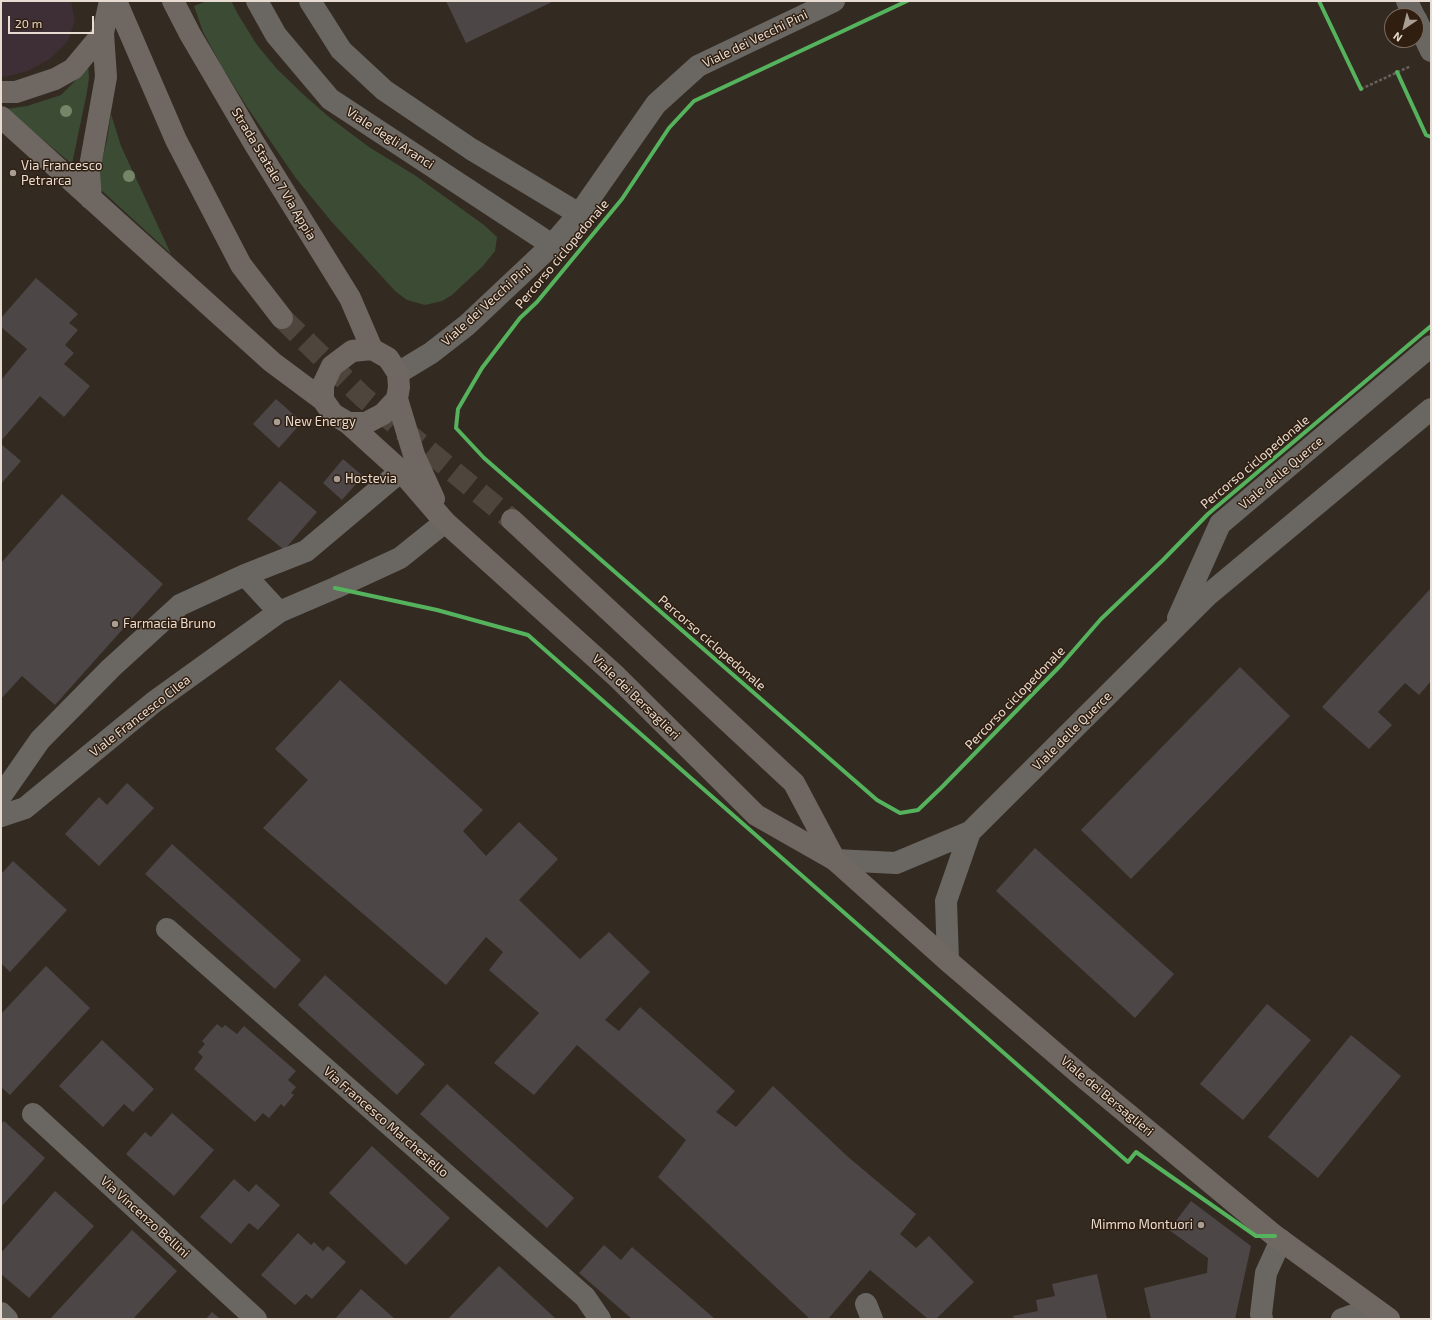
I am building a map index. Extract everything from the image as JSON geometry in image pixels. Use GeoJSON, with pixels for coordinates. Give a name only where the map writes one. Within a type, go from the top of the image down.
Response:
{"type":"FeatureCollection","features":[{"type":"Feature","properties":{"kind":"main road"},"geometry":{"type":"LineString","coordinates":[[91,200],[89,172],[106,77],[103,33],[110,1]]}},
{"type":"Feature","properties":{"kind":"main road"},"geometry":{"type":"LineString","coordinates":[[116,1],[176,140],[241,265],[282,318]]}},
{"type":"Feature","properties":{"kind":"main road","name":"Strada Statale 7 Via Appia"},"geometry":{"type":"LineString","coordinates":[[173,1],[190,34],[254,143],[350,298],[372,349]]}},
{"type":"Feature","properties":{"kind":"main road"},"geometry":{"type":"LineString","coordinates":[[1,92],[16,92],[55,79],[72,69],[103,33]]}},
{"type":"Feature","properties":{"kind":"main road"},"geometry":{"type":"LineString","coordinates":[[1,117],[91,200],[272,362],[323,400],[333,414],[348,423],[366,423],[383,414],[397,399]]}},
{"type":"Feature","properties":{"kind":"main road"},"geometry":{"type":"LineString","coordinates":[[323,400],[323,385],[332,366],[352,351],[372,349],[388,358],[398,373],[399,387],[397,399],[414,455],[445,522]]}},
{"type":"Feature","properties":{"kind":"main road","name":"Viale dei Bersaglieri"},"geometry":{"type":"LineString","coordinates":[[348,423],[401,471],[445,522],[616,676],[756,815],[835,860],[948,961],[1084,1077],[1281,1240],[1381,1313]]}},
{"type":"Feature","properties":{"kind":"main road","name":"Viale dei Bersaglieri"},"geometry":{"type":"LineString","coordinates":[[512,520],[794,783],[835,860]]}},
{"type":"Feature","properties":{"kind":"street","name":"Viale degli Aranci"},"geometry":{"type":"LineString","coordinates":[[257,1],[276,35],[330,99],[552,245]]}},
{"type":"Feature","properties":{"kind":"street"},"geometry":{"type":"LineString","coordinates":[[310,1],[341,50],[384,90],[470,149],[579,214]]}},
{"type":"Feature","properties":{"kind":"street","name":"Viale dei Vecchi Pini"},"geometry":{"type":"LineString","coordinates":[[398,373],[431,353],[467,325],[552,245],[579,214],[656,104],[698,66],[834,1]]}},
{"type":"Feature","properties":{"kind":"street","name":"Viale delle Querce"},"geometry":{"type":"LineString","coordinates":[[1173,630],[1220,524],[1431,346]]}},
{"type":"Feature","properties":{"kind":"street","name":"Viale delle Querce"},"geometry":{"type":"LineString","coordinates":[[835,860],[896,863],[970,832],[1208,595],[1431,409]]}},
{"type":"Feature","properties":{"kind":"street"},"geometry":{"type":"LineString","coordinates":[[1,796],[40,740],[111,668],[180,605],[245,574],[306,551],[401,471]]}},
{"type":"Feature","properties":{"kind":"street","name":"Viale Francesco Cilea"},"geometry":{"type":"LineString","coordinates":[[1,816],[25,808],[154,702],[279,612],[400,558],[445,522]]}},
{"type":"Feature","properties":{"kind":"street"},"geometry":{"type":"LineString","coordinates":[[245,574],[279,612]]}},
{"type":"Feature","properties":{"kind":"street","name":"Viale delle Querce"},"geometry":{"type":"LineString","coordinates":[[948,961],[946,901],[970,832]]}},
{"type":"Feature","properties":{"kind":"street","name":"Via Francesco Marchesiello"},"geometry":{"type":"LineString","coordinates":[[167,929],[584,1297],[600,1319]]}},
{"type":"Feature","properties":{"kind":"street","name":"Via Vincenzo Bellini"},"geometry":{"type":"LineString","coordinates":[[33,1114],[256,1319]]}},
{"type":"Feature","properties":{"kind":"street"},"geometry":{"type":"LineString","coordinates":[[1262,1319],[1261,1314],[1266,1273],[1281,1240]]}},
{"type":"Feature","properties":{"kind":"street"},"geometry":{"type":"LineString","coordinates":[[1,1313],[7,1319]]}},
{"type":"Feature","properties":{"kind":"street"},"geometry":{"type":"LineString","coordinates":[[1342,1319],[1381,1313]]}},
{"type":"Feature","properties":{"kind":"path"},"geometry":{"type":"LineString","coordinates":[[1358,82],[1361,89],[1424,57]]}},
{"type":"Feature","properties":{"kind":"path"},"geometry":{"type":"LineString","coordinates":[[1397,72],[1400,79]]}},
{"type":"Feature","properties":{"kind":"shaded area"},"geometry":{"type":"Polygon","coordinates":[[[1,1],[71,1],[75,21],[68,41],[50,59],[28,71],[5,77],[1,76],[1,1]]]}},
{"type":"Feature","properties":{"kind":"green space"},"geometry":{"type":"Polygon","coordinates":[[[207,1],[231,1],[257,45],[277,69],[305,96],[329,117],[369,147],[416,176],[484,225],[497,237],[495,251],[483,266],[452,295],[442,301],[425,305],[407,300],[395,291],[331,221],[295,177],[247,107],[222,67],[203,32],[194,6],[207,1]]]}},
{"type":"Feature","properties":{"kind":"green space"},"geometry":{"type":"Polygon","coordinates":[[[88,63],[89,78],[87,92],[72,164],[6,109],[27,106],[61,95],[76,80],[88,63]]]}},
{"type":"Feature","properties":{"kind":"green space"},"geometry":{"type":"Polygon","coordinates":[[[111,114],[121,146],[171,254],[99,188],[100,168],[107,140],[111,114]]]}},
{"type":"Feature","properties":{"kind":"building"},"geometry":{"type":"Polygon","coordinates":[[[446,1],[554,1],[466,43],[446,1]]]}},
{"type":"Feature","properties":{"kind":"building"},"geometry":{"type":"Polygon","coordinates":[[[36,278],[78,314],[69,323],[78,330],[65,345],[74,353],[64,364],[90,386],[64,417],[40,396],[1,441],[1,380],[27,349],[1,327],[1,318],[36,278]]]}},
{"type":"Feature","properties":{"kind":"building"},"geometry":{"type":"Polygon","coordinates":[[[276,399],[302,422],[279,448],[253,424],[276,399]]]}},
{"type":"Feature","properties":{"kind":"building"},"geometry":{"type":"Polygon","coordinates":[[[1,444],[21,461],[1,484],[1,444]]]}},
{"type":"Feature","properties":{"kind":"building"},"geometry":{"type":"Polygon","coordinates":[[[343,459],[363,476],[342,500],[323,483],[343,459]]]}},
{"type":"Feature","properties":{"kind":"building"},"geometry":{"type":"Polygon","coordinates":[[[280,481],[317,512],[284,550],[247,519],[280,481]]]}},
{"type":"Feature","properties":{"kind":"building"},"geometry":{"type":"Polygon","coordinates":[[[62,494],[163,584],[55,705],[22,676],[1,699],[1,563],[62,494]]]}},
{"type":"Feature","properties":{"kind":"building"},"geometry":{"type":"Polygon","coordinates":[[[1431,588],[1431,681],[1419,695],[1405,683],[1378,712],[1392,725],[1369,749],[1322,707],[1431,588]]]}},
{"type":"Feature","properties":{"kind":"building"},"geometry":{"type":"Polygon","coordinates":[[[1240,667],[1290,716],[1131,879],[1081,830],[1240,667]]]}},
{"type":"Feature","properties":{"kind":"building"},"geometry":{"type":"Polygon","coordinates":[[[340,680],[483,810],[463,831],[486,856],[519,822],[558,859],[519,900],[580,959],[609,932],[650,972],[605,1020],[619,1031],[640,1007],[735,1091],[716,1112],[736,1127],[773,1086],[847,1156],[916,1214],[900,1234],[916,1248],[929,1236],[974,1282],[936,1319],[928,1319],[870,1270],[828,1319],[810,1319],[658,1177],[686,1140],[577,1045],[534,1095],[494,1063],[539,1013],[489,970],[503,952],[486,937],[446,985],[263,828],[308,780],[275,749],[340,680]]]}},
{"type":"Feature","properties":{"kind":"building"},"geometry":{"type":"Polygon","coordinates":[[[127,783],[154,808],[99,866],[65,834],[99,797],[107,805],[127,783]]]}},
{"type":"Feature","properties":{"kind":"building"},"geometry":{"type":"Polygon","coordinates":[[[172,844],[301,960],[275,989],[145,874],[172,844]]]}},
{"type":"Feature","properties":{"kind":"building"},"geometry":{"type":"Polygon","coordinates":[[[1035,848],[1174,974],[1135,1018],[996,891],[1035,848]]]}},
{"type":"Feature","properties":{"kind":"building"},"geometry":{"type":"Polygon","coordinates":[[[13,861],[67,910],[10,972],[1,963],[1,874],[13,861]]]}},
{"type":"Feature","properties":{"kind":"building"},"geometry":{"type":"Polygon","coordinates":[[[46,966],[90,1008],[10,1095],[1,1087],[1,1014],[46,966]]]}},
{"type":"Feature","properties":{"kind":"building"},"geometry":{"type":"Polygon","coordinates":[[[325,975],[425,1064],[397,1095],[298,1005],[325,975]]]}},
{"type":"Feature","properties":{"kind":"building"},"geometry":{"type":"Polygon","coordinates":[[[1267,1004],[1311,1040],[1243,1120],[1200,1084],[1267,1004]]]}},
{"type":"Feature","properties":{"kind":"building"},"geometry":{"type":"Polygon","coordinates":[[[217,1024],[222,1028],[225,1025],[237,1034],[244,1026],[296,1071],[288,1080],[296,1087],[291,1093],[294,1095],[284,1107],[281,1104],[269,1118],[263,1113],[255,1122],[194,1069],[203,1057],[198,1052],[205,1044],[202,1041],[217,1024]]]}},
{"type":"Feature","properties":{"kind":"building"},"geometry":{"type":"Polygon","coordinates":[[[1351,1035],[1401,1076],[1318,1178],[1268,1137],[1351,1035]]]}},
{"type":"Feature","properties":{"kind":"building"},"geometry":{"type":"Polygon","coordinates":[[[102,1040],[154,1089],[133,1112],[124,1104],[103,1127],[59,1086],[102,1040]]]}},
{"type":"Feature","properties":{"kind":"building"},"geometry":{"type":"Polygon","coordinates":[[[447,1084],[574,1198],[547,1228],[420,1114],[447,1084]]]}},
{"type":"Feature","properties":{"kind":"building"},"geometry":{"type":"Polygon","coordinates":[[[172,1113],[214,1150],[174,1196],[126,1154],[145,1132],[151,1137],[172,1113]]]}},
{"type":"Feature","properties":{"kind":"building"},"geometry":{"type":"Polygon","coordinates":[[[4,1121],[45,1158],[1,1207],[1,1124],[4,1121]]]}},
{"type":"Feature","properties":{"kind":"building"},"geometry":{"type":"Polygon","coordinates":[[[372,1146],[450,1218],[406,1265],[329,1193],[372,1146]]]}},
{"type":"Feature","properties":{"kind":"building"},"geometry":{"type":"Polygon","coordinates":[[[234,1179],[249,1192],[256,1184],[280,1205],[258,1230],[249,1223],[231,1244],[200,1217],[234,1179]]]}},
{"type":"Feature","properties":{"kind":"building"},"geometry":{"type":"Polygon","coordinates":[[[55,1191],[94,1226],[29,1298],[1,1274],[1,1253],[55,1191]]]}},
{"type":"Feature","properties":{"kind":"building"},"geometry":{"type":"Polygon","coordinates":[[[1191,1201],[1251,1246],[1235,1319],[1151,1319],[1144,1288],[1207,1273],[1208,1258],[1169,1230],[1191,1201]]]}},
{"type":"Feature","properties":{"kind":"building"},"geometry":{"type":"Polygon","coordinates":[[[132,1230],[177,1271],[133,1319],[50,1319],[132,1230]]]}},
{"type":"Feature","properties":{"kind":"building"},"geometry":{"type":"Polygon","coordinates":[[[298,1233],[311,1245],[314,1242],[323,1251],[328,1246],[346,1262],[312,1299],[306,1294],[295,1305],[261,1275],[298,1233]]]}},
{"type":"Feature","properties":{"kind":"building"},"geometry":{"type":"Polygon","coordinates":[[[604,1245],[621,1260],[632,1247],[715,1319],[632,1319],[579,1273],[604,1245]]]}},
{"type":"Feature","properties":{"kind":"building"},"geometry":{"type":"Polygon","coordinates":[[[499,1266],[556,1319],[448,1319],[499,1266]]]}},
{"type":"Feature","properties":{"kind":"building"},"geometry":{"type":"Polygon","coordinates":[[[1097,1274],[1107,1319],[1014,1319],[1013,1316],[1038,1311],[1036,1300],[1055,1296],[1052,1284],[1097,1274]]]}},
{"type":"Feature","properties":{"kind":"building"},"geometry":{"type":"Polygon","coordinates":[[[361,1289],[395,1319],[335,1319],[361,1289]]]}},
{"type":"Feature","properties":{"kind":"building"},"geometry":{"type":"Polygon","coordinates":[[[212,1312],[220,1319],[206,1319],[212,1312]]]}},
{"type":"Feature","properties":{"kind":"tunnel"},"geometry":{"type":"LineString","coordinates":[[282,318],[363,397],[512,520]]}},
{"type":"Feature","properties":{"kind":"cycle path","name":"Percorso ciclopedonale"},"geometry":{"type":"LineString","coordinates":[[907,1],[694,101],[669,128],[622,199],[537,302],[520,318],[482,368],[458,409],[456,428],[484,458],[877,800],[900,813],[918,810],[1061,665],[1101,619],[1163,560],[1208,514],[1431,326]]}},
{"type":"Feature","properties":{"kind":"cycle path"},"geometry":{"type":"LineString","coordinates":[[1319,1],[1361,89]]}},
{"type":"Feature","properties":{"kind":"cycle path"},"geometry":{"type":"LineString","coordinates":[[1397,72],[1426,135],[1431,137]]}},
{"type":"Feature","properties":{"kind":"cycle path"},"geometry":{"type":"LineString","coordinates":[[335,588],[437,610],[528,635],[1128,1162],[1136,1152],[1256,1236],[1275,1236]]}},
{"type":"Feature","properties":{"kind":"place","name":"Via Francesco Petrarca"},"geometry":{"type":"Point","coordinates":[13,173]}},
{"type":"Feature","properties":{"kind":"place","name":"New Energy"},"geometry":{"type":"Point","coordinates":[277,422]}},
{"type":"Feature","properties":{"kind":"place","name":"Hostevia"},"geometry":{"type":"Point","coordinates":[337,479]}},
{"type":"Feature","properties":{"kind":"place","name":"Farmacia Bruno"},"geometry":{"type":"Point","coordinates":[115,624]}},
{"type":"Feature","properties":{"kind":"place","name":"Mimmo Montuori"},"geometry":{"type":"Point","coordinates":[1201,1225]}}]}
